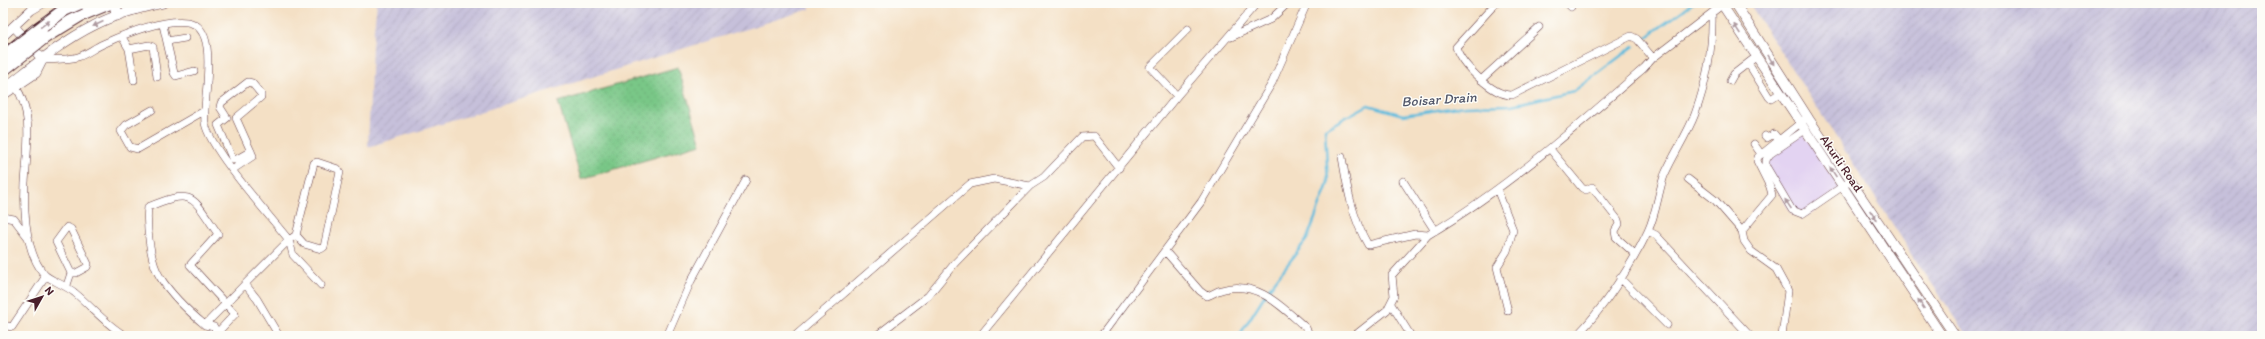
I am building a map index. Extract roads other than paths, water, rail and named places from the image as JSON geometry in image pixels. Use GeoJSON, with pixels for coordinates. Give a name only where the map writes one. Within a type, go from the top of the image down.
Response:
{"type":"FeatureCollection","features":[{"type":"Feature","properties":{"kind":"highway"},"geometry":{"type":"LineString","coordinates":[[3,56],[64,10],[80,3]]}},
{"type":"Feature","properties":{"kind":"highway"},"geometry":{"type":"LineString","coordinates":[[3,70],[45,38],[81,15],[110,3]]}},
{"type":"Feature","properties":{"kind":"main road"},"geometry":{"type":"LineString","coordinates":[[115,3],[117,15]]}},
{"type":"Feature","properties":{"kind":"street"},"geometry":{"type":"LineString","coordinates":[[3,36],[31,10],[43,3]]}},
{"type":"Feature","properties":{"kind":"street"},"geometry":{"type":"LineString","coordinates":[[3,89],[42,60],[93,26],[133,6],[163,3]]}},
{"type":"Feature","properties":{"kind":"street"},"geometry":{"type":"LineString","coordinates":[[980,336],[1177,96],[1229,38],[1257,3]]}},
{"type":"Feature","properties":{"kind":"street"},"geometry":{"type":"LineString","coordinates":[[1229,38],[1271,18],[1288,3]]}},
{"type":"Feature","properties":{"kind":"street"},"geometry":{"type":"LineString","coordinates":[[1101,336],[1201,202],[1272,83],[1307,3]]}},
{"type":"Feature","properties":{"kind":"street"},"geometry":{"type":"LineString","coordinates":[[1496,3],[1456,47],[1459,56],[1481,80],[1503,96],[1512,96],[1631,36],[1637,39],[1653,58]]}},
{"type":"Feature","properties":{"kind":"street"},"geometry":{"type":"LineString","coordinates":[[1354,336],[1388,310],[1394,296],[1392,275],[1428,235],[1497,189],[1550,149],[1644,68],[1653,58],[1712,13],[1721,4],[1736,4]]}},
{"type":"Feature","properties":{"kind":"street","name":"Akurli Road"},"geometry":{"type":"LineString","coordinates":[[1721,4],[1942,336]]}},
{"type":"Feature","properties":{"kind":"street","name":"Akurli Road"},"geometry":{"type":"LineString","coordinates":[[1736,4],[1850,181],[1954,336]]}},
{"type":"Feature","properties":{"kind":"street"},"geometry":{"type":"LineString","coordinates":[[1576,336],[1586,327],[1620,278],[1648,231],[1664,176],[1697,107],[1709,65],[1713,36],[1712,13]]}},
{"type":"Feature","properties":{"kind":"street"},"geometry":{"type":"LineString","coordinates":[[42,60],[80,56],[146,28],[187,22],[197,25],[204,31],[207,40],[204,111],[207,131],[232,170],[289,240],[293,255],[321,285]]}},
{"type":"Feature","properties":{"kind":"street"},"geometry":{"type":"LineString","coordinates":[[163,25],[176,76],[194,71]]}},
{"type":"Feature","properties":{"kind":"street"},"geometry":{"type":"LineString","coordinates":[[14,26],[42,60]]}},
{"type":"Feature","properties":{"kind":"street"},"geometry":{"type":"LineString","coordinates":[[1481,80],[1539,27]]}},
{"type":"Feature","properties":{"kind":"street"},"geometry":{"type":"LineString","coordinates":[[1177,96],[1150,67],[1188,29]]}},
{"type":"Feature","properties":{"kind":"street"},"geometry":{"type":"LineString","coordinates":[[122,37],[129,49],[134,80]]}},
{"type":"Feature","properties":{"kind":"street"},"geometry":{"type":"LineString","coordinates":[[167,41],[185,38]]}},
{"type":"Feature","properties":{"kind":"street"},"geometry":{"type":"LineString","coordinates":[[129,49],[149,45],[152,47],[157,77]]}},
{"type":"Feature","properties":{"kind":"street"},"geometry":{"type":"LineString","coordinates":[[1730,80],[1734,74],[1748,63],[1762,46]]}},
{"type":"Feature","properties":{"kind":"street"},"geometry":{"type":"LineString","coordinates":[[3,95],[36,73],[42,60]]}},
{"type":"Feature","properties":{"kind":"street"},"geometry":{"type":"LineString","coordinates":[[1748,63],[1771,99],[1780,93]]}},
{"type":"Feature","properties":{"kind":"street"},"geometry":{"type":"LineString","coordinates":[[227,118],[220,107],[221,103],[248,82],[252,82],[261,94],[261,97],[236,118],[227,118],[218,125],[232,158],[235,160],[251,151]]}},
{"type":"Feature","properties":{"kind":"street"},"geometry":{"type":"LineString","coordinates":[[15,86],[21,94],[28,129],[25,218],[29,239],[37,265],[46,276],[67,285],[126,336]]}},
{"type":"Feature","properties":{"kind":"street"},"geometry":{"type":"LineString","coordinates":[[152,110],[126,125],[121,131],[130,147],[138,149],[204,111]]}},
{"type":"Feature","properties":{"kind":"street"},"geometry":{"type":"LineString","coordinates":[[1808,117],[1802,127],[1770,154],[1766,160],[1766,166],[1792,210],[1802,214],[1850,181]]}},
{"type":"Feature","properties":{"kind":"street"},"geometry":{"type":"LineString","coordinates":[[232,170],[253,156],[236,118]]}},
{"type":"Feature","properties":{"kind":"street"},"geometry":{"type":"LineString","coordinates":[[1742,231],[1772,195],[1770,187],[1757,161],[1761,154],[1778,140],[1802,127]]}},
{"type":"Feature","properties":{"kind":"street"},"geometry":{"type":"LineString","coordinates":[[1765,136],[1767,138],[1773,134],[1778,140]]}},
{"type":"Feature","properties":{"kind":"street"},"geometry":{"type":"LineString","coordinates":[[876,336],[928,296],[956,263],[1030,186],[1044,177],[1082,137],[1094,136],[1119,168]]}},
{"type":"Feature","properties":{"kind":"street"},"geometry":{"type":"LineString","coordinates":[[1754,144],[1761,154]]}},
{"type":"Feature","properties":{"kind":"street"},"geometry":{"type":"LineString","coordinates":[[1550,149],[1582,188],[1586,190],[1592,187],[1618,220],[1619,224],[1615,231],[1616,237],[1635,254]]}},
{"type":"Feature","properties":{"kind":"street"},"geometry":{"type":"LineString","coordinates":[[1342,156],[1350,198],[1360,232],[1368,245],[1415,234],[1428,235]]}},
{"type":"Feature","properties":{"kind":"street"},"geometry":{"type":"LineString","coordinates":[[205,325],[289,240],[296,236],[314,163],[317,162],[338,169],[340,172],[324,247],[321,249],[304,244],[296,236]]}},
{"type":"Feature","properties":{"kind":"street"},"geometry":{"type":"LineString","coordinates":[[795,336],[970,184],[994,179],[1030,186]]}},
{"type":"Feature","properties":{"kind":"street"},"geometry":{"type":"LineString","coordinates":[[1688,179],[1715,200],[1742,231],[1744,241],[1751,251],[1776,269],[1788,291],[1782,336]]}},
{"type":"Feature","properties":{"kind":"street"},"geometry":{"type":"LineString","coordinates":[[667,336],[691,281],[746,180]]}},
{"type":"Feature","properties":{"kind":"street"},"geometry":{"type":"LineString","coordinates":[[1404,181],[1435,230]]}},
{"type":"Feature","properties":{"kind":"street"},"geometry":{"type":"LineString","coordinates":[[1497,189],[1513,230],[1507,251],[1497,267],[1508,311]]}},
{"type":"Feature","properties":{"kind":"street"},"geometry":{"type":"LineString","coordinates":[[174,197],[186,197],[197,202],[218,234],[190,265],[235,314],[219,334],[214,327],[205,325],[182,305],[159,276],[147,223],[148,207],[174,197]]}},
{"type":"Feature","properties":{"kind":"street"},"geometry":{"type":"LineString","coordinates":[[3,217],[14,219],[29,239]]}},
{"type":"Feature","properties":{"kind":"street"},"geometry":{"type":"LineString","coordinates":[[67,285],[71,273],[56,242],[66,227],[71,229],[88,264],[87,267],[76,273],[71,273]]}},
{"type":"Feature","properties":{"kind":"street"},"geometry":{"type":"LineString","coordinates":[[1873,233],[1881,227]]}},
{"type":"Feature","properties":{"kind":"street"},"geometry":{"type":"LineString","coordinates":[[1648,231],[1656,235],[1750,336]]}},
{"type":"Feature","properties":{"kind":"street"},"geometry":{"type":"LineString","coordinates":[[1165,251],[1207,296],[1222,290],[1241,288],[1262,292],[1306,328],[1310,336]]}},
{"type":"Feature","properties":{"kind":"street"},"geometry":{"type":"LineString","coordinates":[[3,325],[12,327],[19,319],[46,276]]}},
{"type":"Feature","properties":{"kind":"street"},"geometry":{"type":"LineString","coordinates":[[1620,278],[1667,325]]}},
{"type":"Feature","properties":{"kind":"street"},"geometry":{"type":"LineString","coordinates":[[245,284],[257,299],[279,336]]}},
{"type":"Feature","properties":{"kind":"street"},"geometry":{"type":"LineString","coordinates":[[1391,304],[1411,336]]}},
{"type":"Feature","properties":{"kind":"street"},"geometry":{"type":"LineString","coordinates":[[1930,318],[1939,313]]}},
{"type":"Feature","properties":{"kind":"waterway","name":"Boisar Drain"},"geometry":{"type":"LineString","coordinates":[[1645,38],[1693,3]]}},
{"type":"Feature","properties":{"kind":"waterway","name":"Boisar Drain"},"geometry":{"type":"LineString","coordinates":[[1239,336],[1268,290],[1307,239],[1328,184],[1325,129],[1368,105],[1403,115],[1465,106],[1512,105],[1574,91],[1634,46]]}},
{"type":"Feature","properties":{"kind":"railway"},"geometry":{"type":"LineString","coordinates":[[3,50],[65,3]]}}]}
